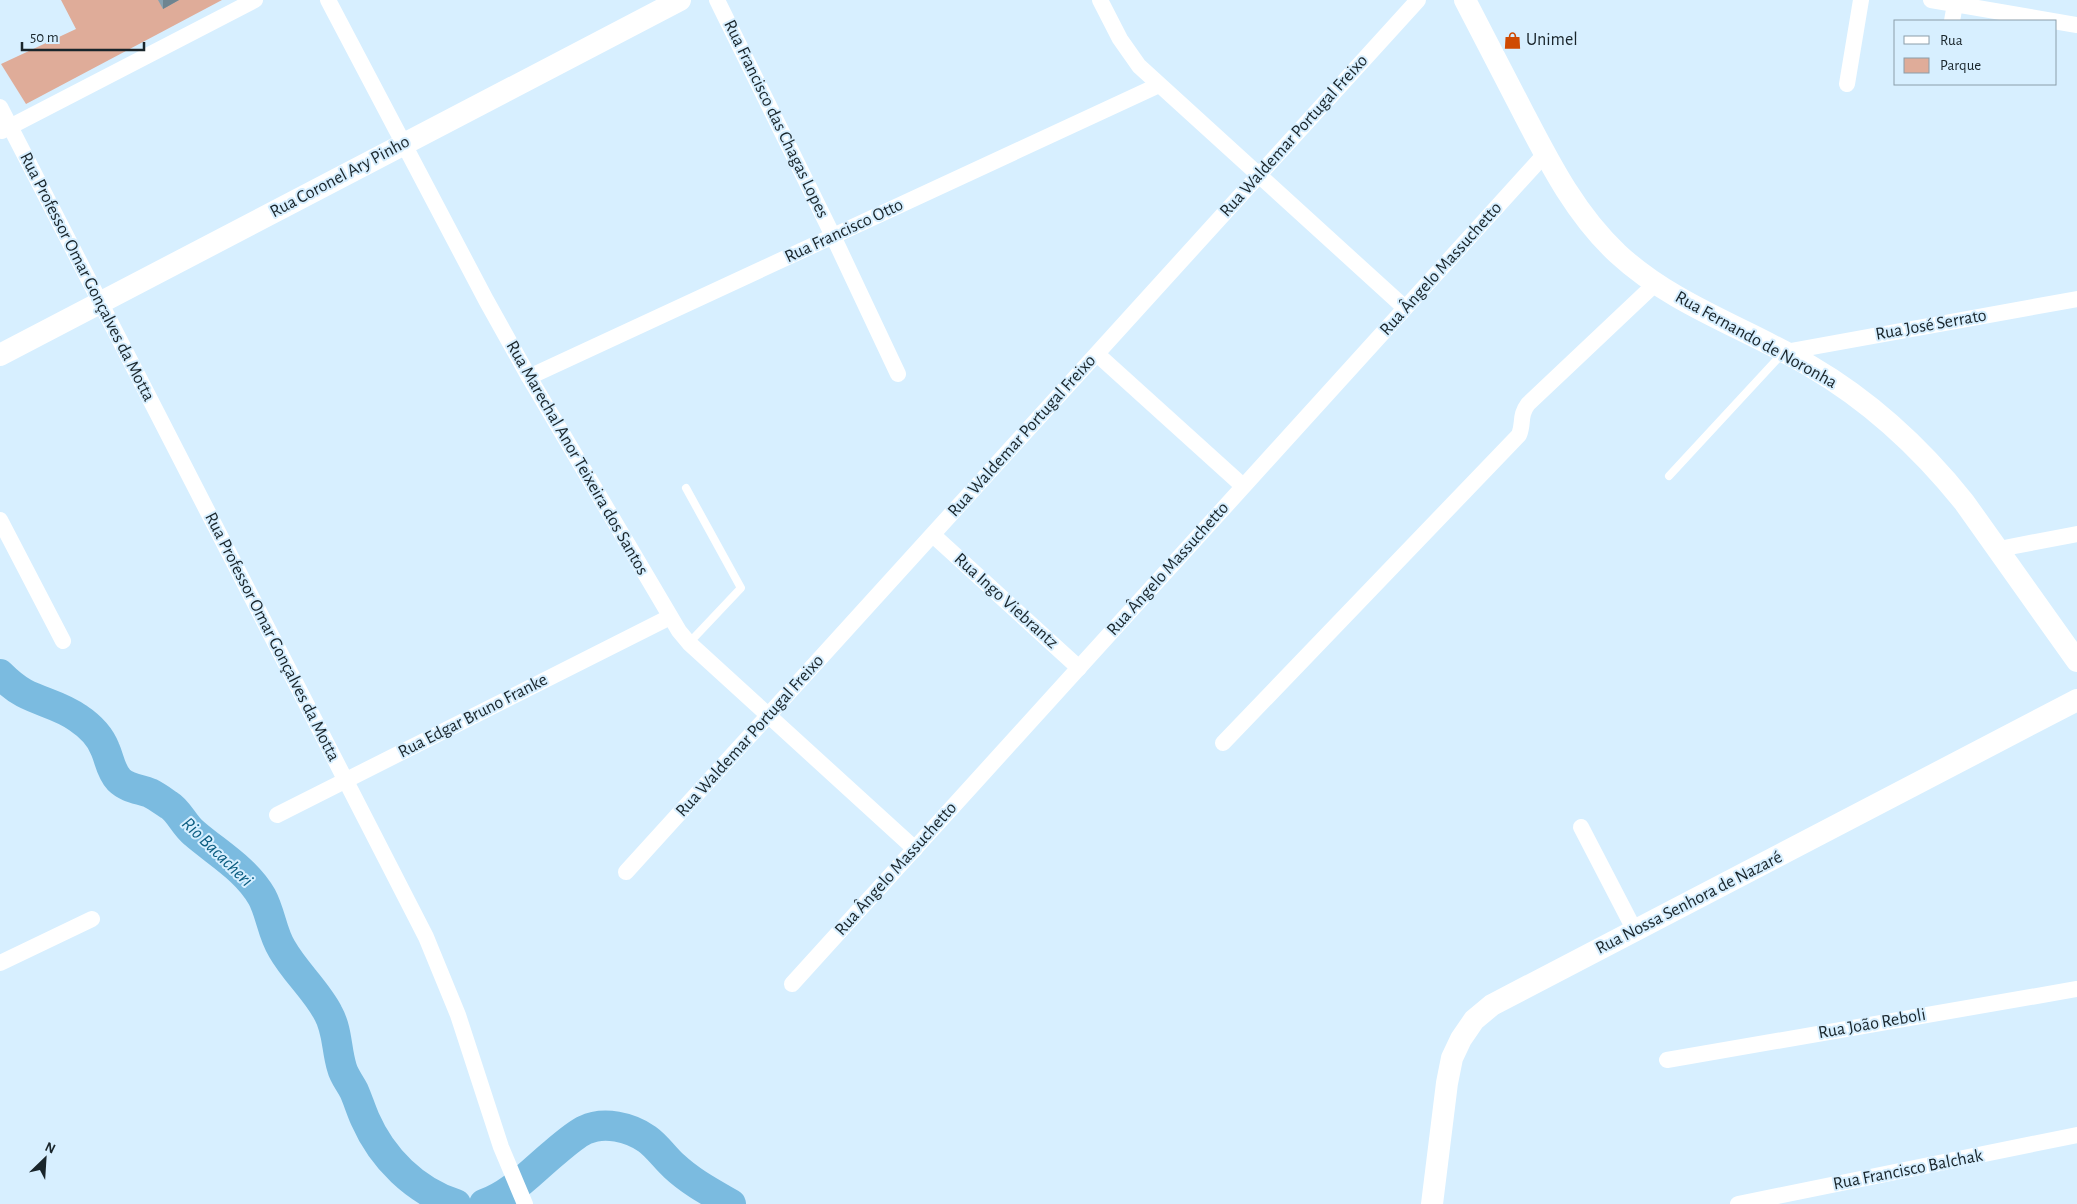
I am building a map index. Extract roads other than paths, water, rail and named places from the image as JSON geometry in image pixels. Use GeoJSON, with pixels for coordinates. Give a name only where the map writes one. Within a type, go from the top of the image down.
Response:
{"type":"FeatureCollection","features":[{"type":"Feature","properties":{"kind":"street"},"geometry":{"type":"LineString","coordinates":[[5,130],[255,0]]}},
{"type":"Feature","properties":{"kind":"street","name":"Rua Marechal Anor Teixeira dos Santos"},"geometry":{"type":"LineString","coordinates":[[328,0],[529,377],[670,617],[689,643],[915,849]]}},
{"type":"Feature","properties":{"kind":"street","name":"Rua Coronel Ary Pinho"},"geometry":{"type":"LineString","coordinates":[[0,355],[680,0]]}},
{"type":"Feature","properties":{"kind":"street","name":"Rua Francisco das Chagas Lopes"},"geometry":{"type":"LineString","coordinates":[[717,0],[833,236],[898,374]]}},
{"type":"Feature","properties":{"kind":"street"},"geometry":{"type":"LineString","coordinates":[[1100,0],[1130,55],[1160,85],[1405,308]]}},
{"type":"Feature","properties":{"kind":"street","name":"Rua Waldemar Portugal Freixo"},"geometry":{"type":"LineString","coordinates":[[626,872],[1418,0]]}},
{"type":"Feature","properties":{"kind":"street","name":"Rua Fernando de Noronha"},"geometry":{"type":"LineString","coordinates":[[1465,0],[1545,154],[1571,198],[1617,254],[1655,284],[1700,310],[1784,352],[1837,382],[1890,422],[1944,477],[1998,549],[2077,661]]}},
{"type":"Feature","properties":{"kind":"street"},"geometry":{"type":"LineString","coordinates":[[1847,84],[1861,0]]}},
{"type":"Feature","properties":{"kind":"street"},"geometry":{"type":"LineString","coordinates":[[1931,0],[1955,4],[2025,8],[2077,24]]}},
{"type":"Feature","properties":{"kind":"street"},"geometry":{"type":"LineString","coordinates":[[1952,20],[1955,4]]}},
{"type":"Feature","properties":{"kind":"street","name":"Rua Francisco Otto"},"geometry":{"type":"LineString","coordinates":[[529,377],[1160,85]]}},
{"type":"Feature","properties":{"kind":"street","name":"Rua Professor Omar Gonçalves da Motta"},"geometry":{"type":"LineString","coordinates":[[0,107],[5,130],[100,302],[436,958],[467,1040],[501,1147],[524,1202]]}},
{"type":"Feature","properties":{"kind":"street","name":"Rua Ângelo Massuchetto"},"geometry":{"type":"LineString","coordinates":[[792,984],[1545,154]]}},
{"type":"Feature","properties":{"kind":"street"},"geometry":{"type":"LineString","coordinates":[[1223,742],[1519,435],[1522,428],[1523,412],[1528,404],[1655,284]]}},
{"type":"Feature","properties":{"kind":"street","name":"Rua José Serrato"},"geometry":{"type":"LineString","coordinates":[[1784,352],[2077,299]]}},
{"type":"Feature","properties":{"kind":"street"},"geometry":{"type":"LineString","coordinates":[[1097,354],[1243,486]]}},
{"type":"Feature","properties":{"kind":"street"},"geometry":{"type":"LineString","coordinates":[[0,520],[63,641]]}},
{"type":"Feature","properties":{"kind":"street","name":"Rua Ingo Viebrantz"},"geometry":{"type":"LineString","coordinates":[[932,534],[1079,668]]}},
{"type":"Feature","properties":{"kind":"street"},"geometry":{"type":"LineString","coordinates":[[1998,549],[2077,534]]}},
{"type":"Feature","properties":{"kind":"street","name":"Rua Edgar Bruno Franke"},"geometry":{"type":"LineString","coordinates":[[277,815],[670,617]]}},
{"type":"Feature","properties":{"kind":"street","name":"Rua Nossa Senhora de Nazaré"},"geometry":{"type":"LineString","coordinates":[[1432,1204],[1447,1083],[1452,1058],[1461,1039],[1474,1020],[1492,1005],[2077,700]]}},
{"type":"Feature","properties":{"kind":"street"},"geometry":{"type":"LineString","coordinates":[[1581,827],[1635,932]]}},
{"type":"Feature","properties":{"kind":"street"},"geometry":{"type":"LineString","coordinates":[[0,963],[92,919]]}},
{"type":"Feature","properties":{"kind":"street","name":"Rua João Reboli"},"geometry":{"type":"LineString","coordinates":[[1667,1060],[2077,989]]}},
{"type":"Feature","properties":{"kind":"street","name":"Rua Francisco Balchak"},"geometry":{"type":"LineString","coordinates":[[1738,1204],[2077,1135]]}},
{"type":"Feature","properties":{"kind":"lane"},"geometry":{"type":"LineString","coordinates":[[1669,476],[1784,352]]}},
{"type":"Feature","properties":{"kind":"lane"},"geometry":{"type":"LineString","coordinates":[[686,488],[741,588],[689,643]]}},
{"type":"Feature","properties":{"kind":"waterway","name":"Rio Bacacheri"},"geometry":{"type":"LineString","coordinates":[[0,674],[24,693],[65,710],[87,724],[103,744],[112,769],[122,783],[150,793],[173,808],[190,830],[248,878],[262,897],[282,949],[328,1013],[334,1027],[343,1071],[372,1133],[390,1160],[414,1182],[427,1191],[456,1204]]}},
{"type":"Feature","properties":{"kind":"waterway","name":"Rio Bacacheri"},"geometry":{"type":"LineString","coordinates":[[484,1204],[494,1200],[521,1182],[574,1137],[592,1127],[600,1126],[617,1127],[633,1131],[647,1139],[687,1177],[731,1204]]}},
{"type":"Feature","properties":{"kind":"place","name":"Unimel"},"geometry":{"type":"Point","coordinates":[1512,40]}}]}
